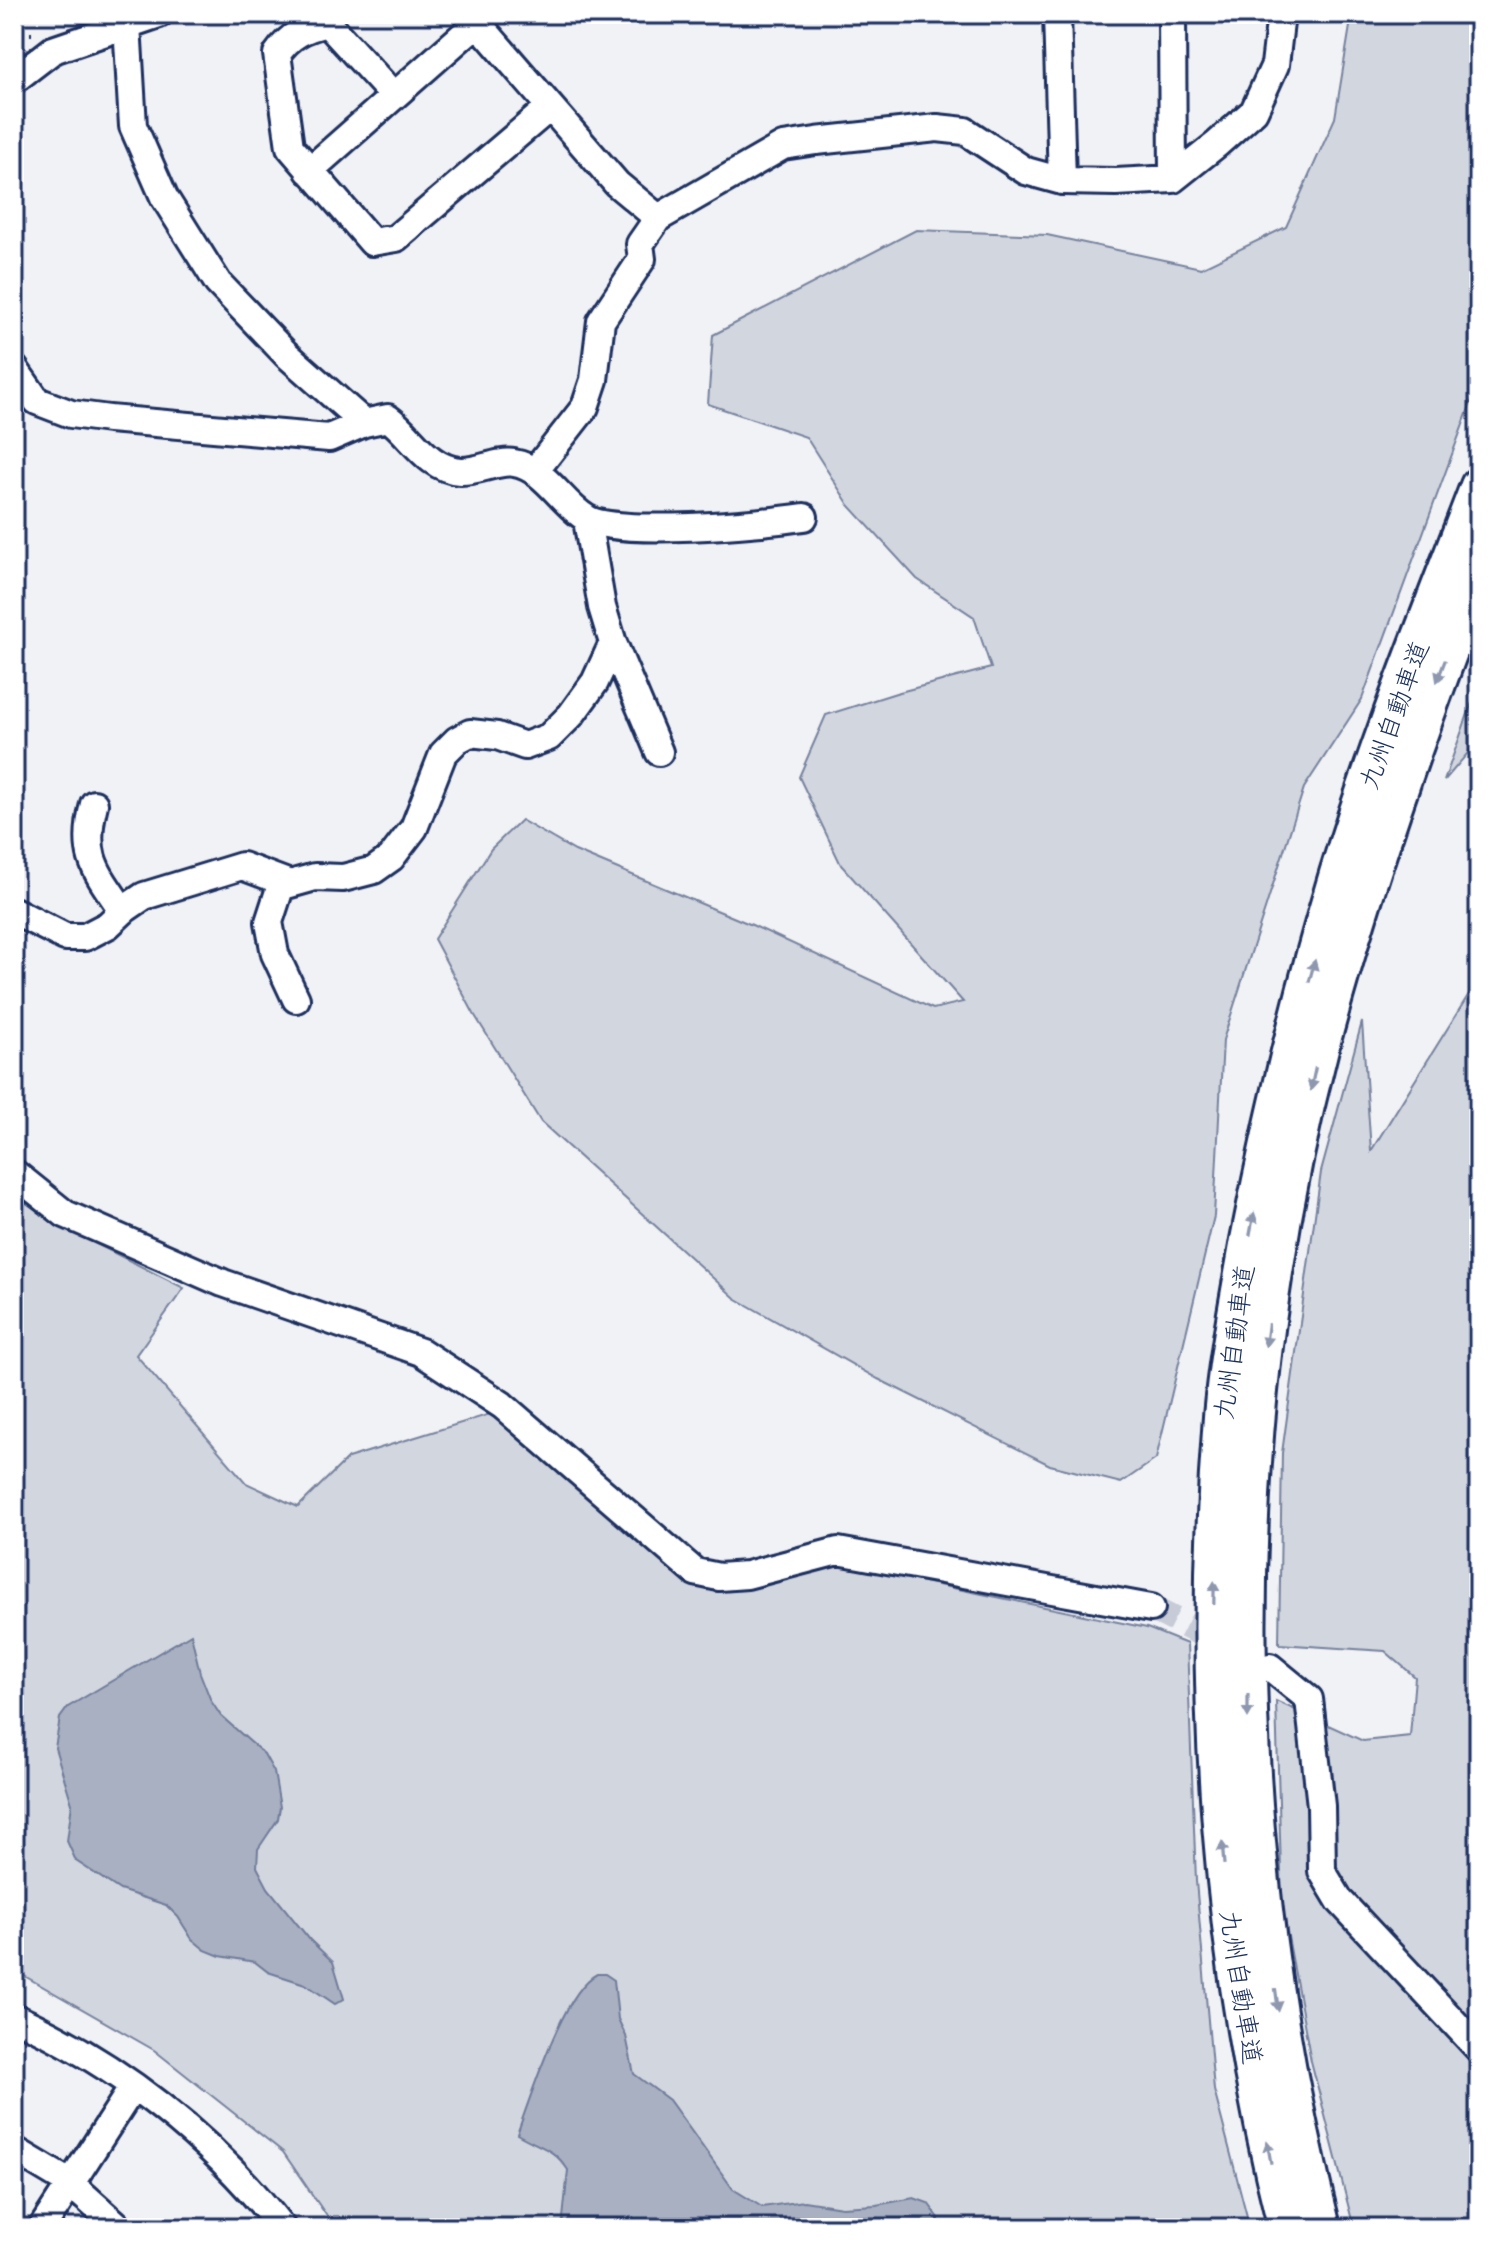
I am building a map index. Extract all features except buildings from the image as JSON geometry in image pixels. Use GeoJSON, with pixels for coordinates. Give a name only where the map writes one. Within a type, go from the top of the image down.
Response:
{"type":"FeatureCollection","features":[{"type":"Feature","properties":{"kind":"highway","name":"九州自動車道"},"geometry":{"type":"LineString","coordinates":[[1287,2228],[1273,2172],[1230,1931],[1221,1827],[1213,1642],[1223,1414],[1241,1284],[1292,1041],[1339,871],[1408,671],[1479,486]]}},
{"type":"Feature","properties":{"kind":"highway","name":"九州自動車道"},"geometry":{"type":"LineString","coordinates":[[1322,2228],[1287,2071],[1253,1820],[1248,1714],[1248,1584],[1257,1418],[1273,1288],[1292,1176],[1320,1050],[1367,885],[1438,678],[1479,572]]}},
{"type":"Feature","properties":{"kind":"street"},"geometry":{"type":"LineString","coordinates":[[14,80],[53,50],[159,14]]}},
{"type":"Feature","properties":{"kind":"street"},"geometry":{"type":"LineString","coordinates":[[1057,14],[1062,181]]}},
{"type":"Feature","properties":{"kind":"street"},"geometry":{"type":"LineString","coordinates":[[1172,14],[1173,179]]}},
{"type":"Feature","properties":{"kind":"street"},"geometry":{"type":"LineString","coordinates":[[535,471],[585,407],[594,380],[601,321],[642,259],[640,244],[658,218],[783,146],[937,128],[965,131],[1026,171],[1062,181],[1173,179],[1254,111],[1275,65],[1281,14]]}},
{"type":"Feature","properties":{"kind":"street"},"geometry":{"type":"LineString","coordinates":[[309,171],[394,96],[474,18],[617,184],[658,218]]}},
{"type":"Feature","properties":{"kind":"street"},"geometry":{"type":"LineString","coordinates":[[394,96],[327,23],[307,28],[286,42],[277,54],[290,147],[372,242],[396,238],[550,107]]}},
{"type":"Feature","properties":{"kind":"street"},"geometry":{"type":"LineString","coordinates":[[127,24],[133,126],[164,197],[218,283],[286,354],[364,423]]}},
{"type":"Feature","properties":{"kind":"street"},"geometry":{"type":"LineString","coordinates":[[14,368],[37,401],[71,414],[329,438],[364,423],[388,418],[401,428],[421,453],[443,466],[460,471],[513,462],[535,471],[587,520],[623,529],[771,522],[804,517]]}},
{"type":"Feature","properties":{"kind":"street"},"geometry":{"type":"LineString","coordinates":[[587,520],[602,607],[613,643],[659,752]]}},
{"type":"Feature","properties":{"kind":"street"},"geometry":{"type":"LineString","coordinates":[[14,911],[65,937],[85,937],[108,925],[144,896],[242,866],[290,884],[315,877],[343,878],[374,870],[391,858],[414,828],[443,754],[457,740],[470,733],[497,736],[525,746],[549,737],[571,715],[595,682],[613,643]]}},
{"type":"Feature","properties":{"kind":"street"},"geometry":{"type":"LineString","coordinates":[[94,804],[88,828],[91,865],[123,911]]}},
{"type":"Feature","properties":{"kind":"street"},"geometry":{"type":"LineString","coordinates":[[282,882],[269,922],[275,954],[296,999]]}},
{"type":"Feature","properties":{"kind":"street"},"geometry":{"type":"LineString","coordinates":[[14,1173],[65,1214],[223,1283],[421,1352],[502,1405],[695,1572],[719,1577],[747,1575],[838,1551],[1151,1608]]}},
{"type":"Feature","properties":{"kind":"street"},"geometry":{"type":"LineString","coordinates":[[1270,1667],[1309,1699],[1321,1806],[1322,1871],[1340,1901],[1479,2049]]}},
{"type":"Feature","properties":{"kind":"street"},"geometry":{"type":"LineString","coordinates":[[14,2017],[86,2054],[190,2131],[238,2177],[282,2228]]}},
{"type":"Feature","properties":{"kind":"street"},"geometry":{"type":"LineString","coordinates":[[42,2228],[133,2087]]}},
{"type":"Feature","properties":{"kind":"street"},"geometry":{"type":"LineString","coordinates":[[14,2150],[71,2184],[120,2228]]}},
{"type":"Feature","properties":{"kind":"shaded area"},"geometry":{"type":"Polygon","coordinates":[[[1352,14],[1479,14],[1479,381],[1362,699],[1304,788],[1223,1040],[1214,1216],[1156,1459],[1121,1483],[1050,1465],[878,1379],[735,1298],[541,1122],[474,1014],[434,939],[491,849],[521,820],[575,851],[752,925],[933,1009],[963,1002],[841,865],[799,777],[826,715],[991,668],[974,617],[917,579],[849,505],[806,437],[708,404],[713,335],[916,230],[1047,235],[1201,268],[1286,227],[1335,118],[1352,14]]]}},
{"type":"Feature","properties":{"kind":"shaded area"},"geometry":{"type":"Polygon","coordinates":[[[1479,683],[1479,740],[1444,781],[1479,683]]]}},
{"type":"Feature","properties":{"kind":"shaded area"},"geometry":{"type":"Polygon","coordinates":[[[1479,978],[1479,2228],[1354,2228],[1311,2061],[1282,1904],[1276,1701],[1363,1741],[1410,1736],[1415,1677],[1385,1651],[1279,1644],[1282,1453],[1321,1172],[1362,1022],[1371,1151],[1479,978]]]}},
{"type":"Feature","properties":{"kind":"shaded area"},"geometry":{"type":"Polygon","coordinates":[[[14,1195],[60,1226],[184,1288],[136,1355],[246,1483],[298,1507],[348,1458],[490,1414],[704,1589],[758,1584],[836,1564],[1147,1628],[1187,1644],[1196,1881],[1214,2090],[1250,2228],[335,2228],[283,2152],[154,2050],[14,1970],[14,1195]]]}},
{"type":"Feature","properties":{"kind":"water"},"geometry":{"type":"Polygon","coordinates":[[[191,1634],[200,1673],[211,1701],[221,1716],[264,1754],[274,1772],[280,1807],[278,1819],[258,1849],[257,1867],[268,1888],[310,1940],[333,1962],[344,1999],[335,2004],[305,1984],[268,1972],[255,1962],[205,1950],[192,1939],[166,1905],[120,1890],[76,1861],[67,1841],[72,1804],[55,1748],[60,1718],[68,1707],[191,1634]]]}},
{"type":"Feature","properties":{"kind":"water"},"geometry":{"type":"Polygon","coordinates":[[[597,1974],[605,1974],[614,1980],[618,2019],[626,2036],[634,2074],[669,2100],[733,2189],[762,2207],[804,2201],[842,2207],[876,2205],[914,2198],[928,2203],[939,2218],[937,2228],[562,2228],[568,2170],[551,2152],[517,2134],[560,2022],[584,1984],[597,1974]]]}},
{"type":"Feature","properties":{"kind":"tunnel"},"geometry":{"type":"LineString","coordinates":[[1151,1608],[1226,1646]]}}]}
